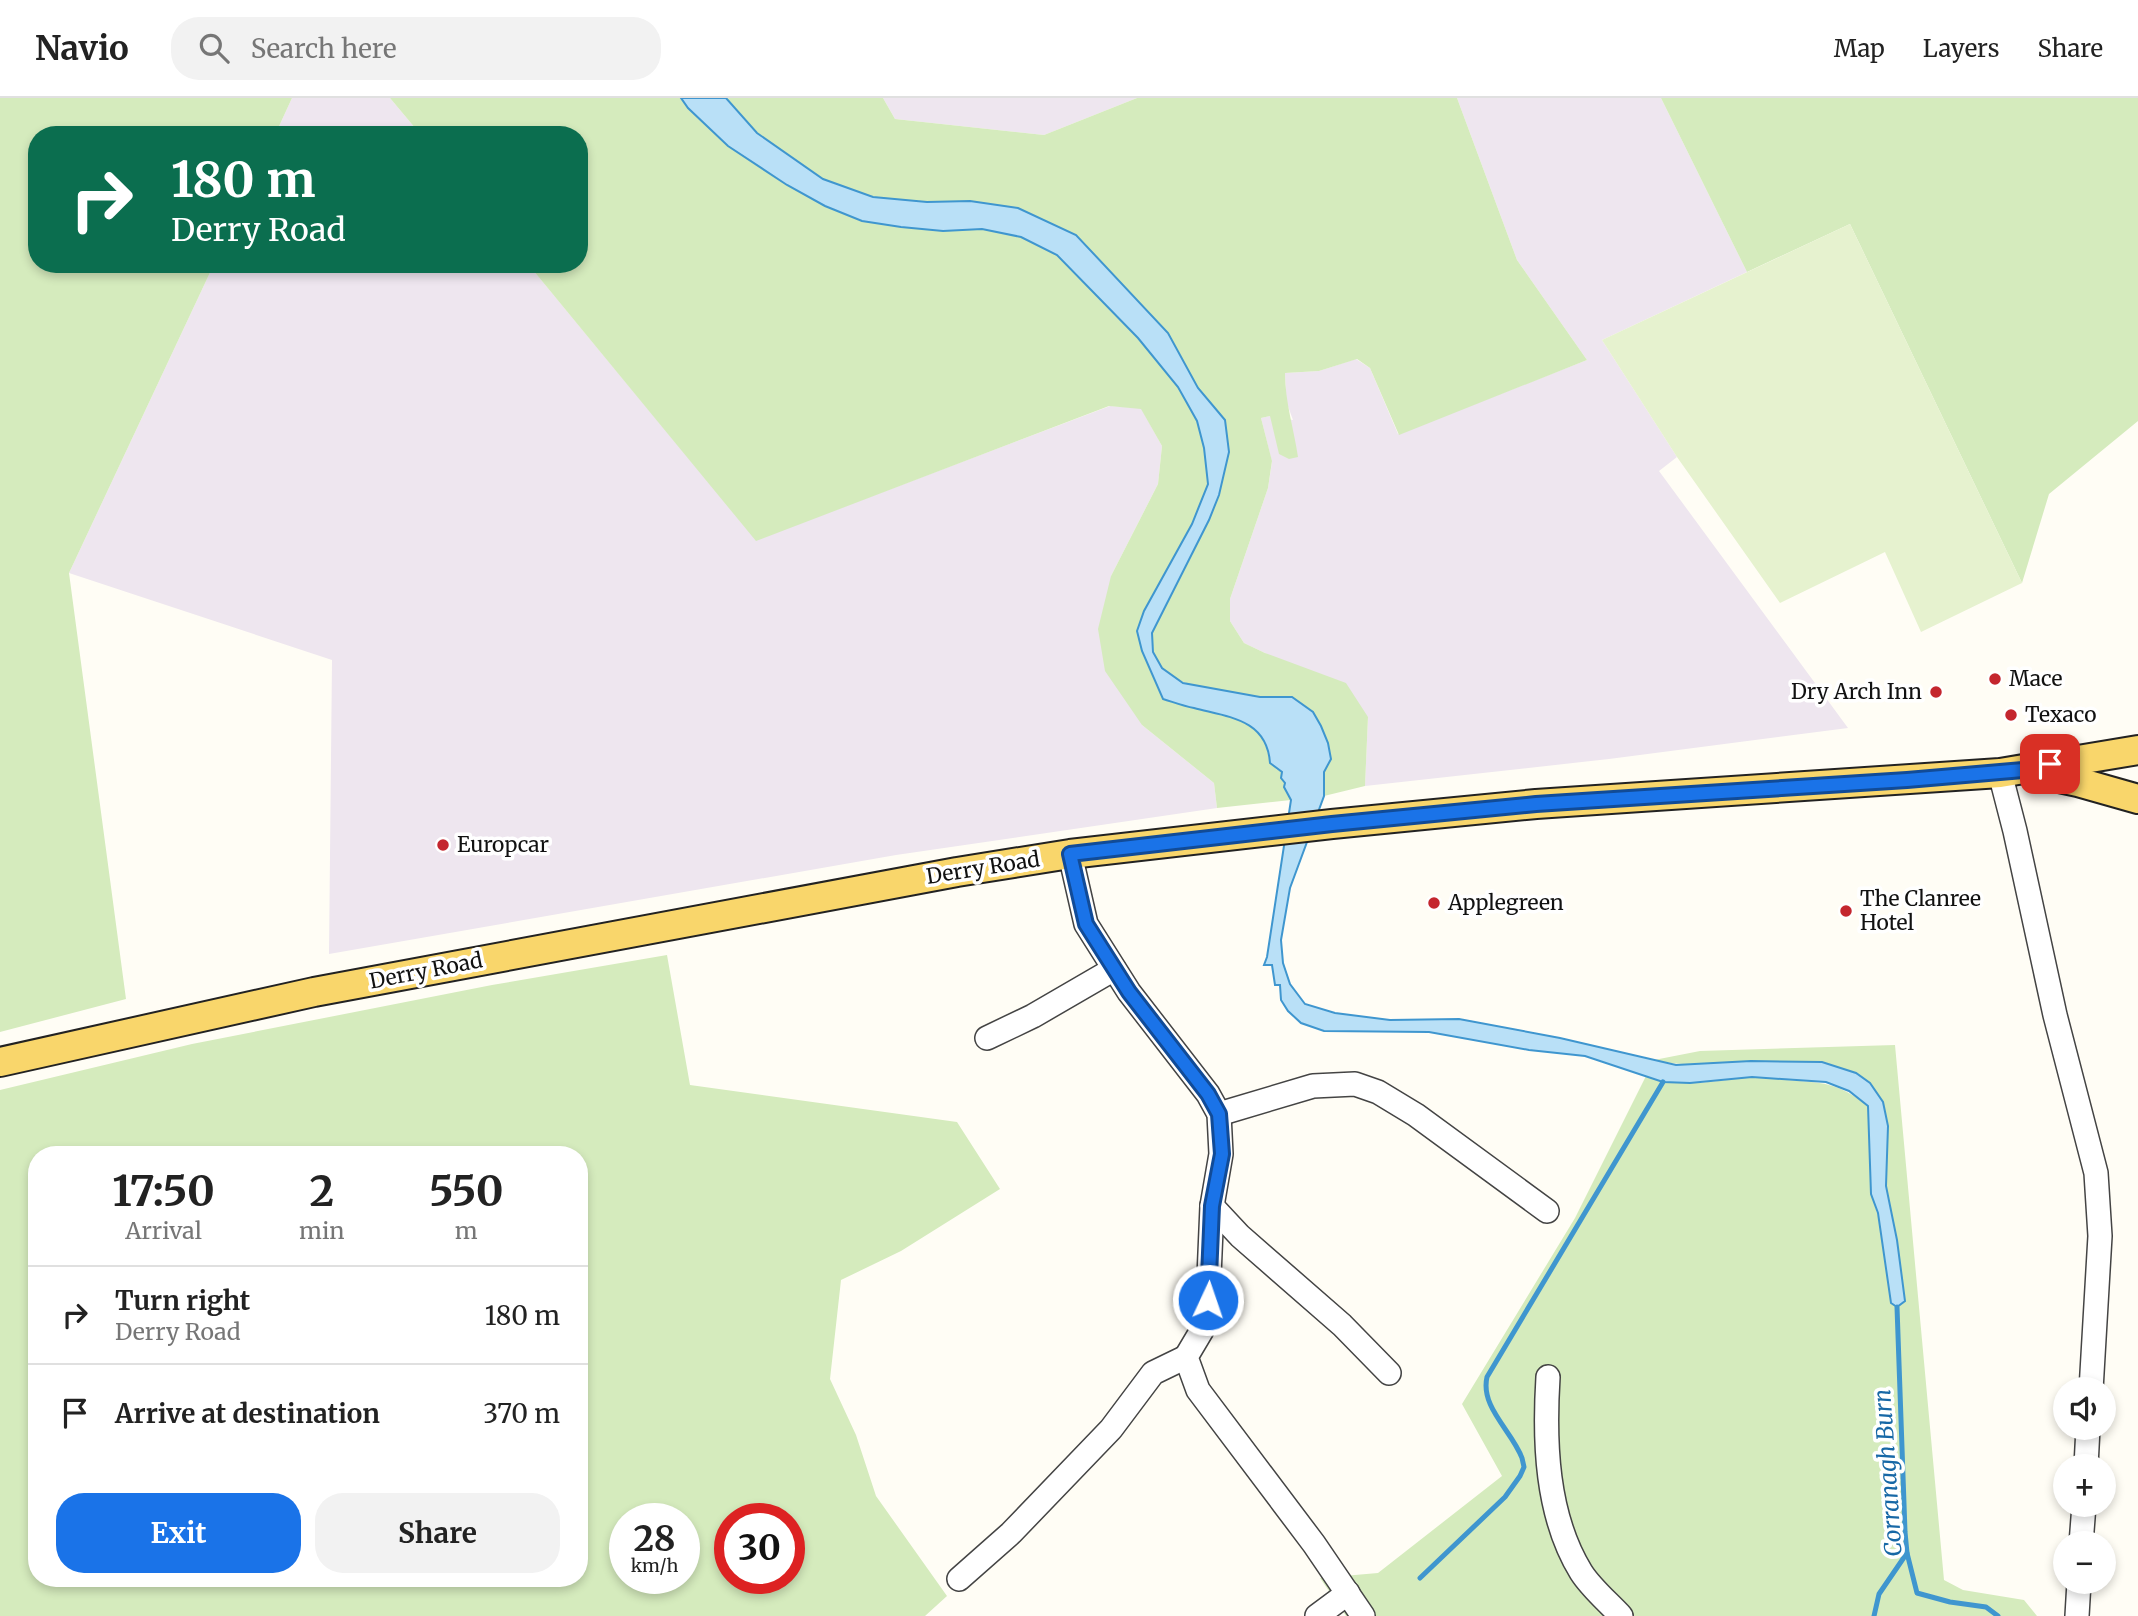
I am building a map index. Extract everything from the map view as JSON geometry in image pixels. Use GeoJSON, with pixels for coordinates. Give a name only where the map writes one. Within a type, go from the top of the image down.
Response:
{"type":"FeatureCollection","features":[{"type":"Feature","properties":{"kind":"main road","name":"Derry Road"},"geometry":{"type":"LineString","coordinates":[[0,1062],[314,992],[957,872],[1070,854],[1536,804],[2011,771],[2138,750]]}},
{"type":"Feature","properties":{"kind":"main road","name":"Derry Road"},"geometry":{"type":"LineString","coordinates":[[2011,771],[2078,782],[2138,799]]}},
{"type":"Feature","properties":{"kind":"street"},"geometry":{"type":"LineString","coordinates":[[2011,771],[2015,831],[2055,1015],[2096,1173],[2100,1236],[2092,1377]]}},
{"type":"Feature","properties":{"kind":"street"},"geometry":{"type":"LineString","coordinates":[[958,1579],[1012,1533],[1111,1429],[1153,1373],[1186,1357],[1202,1330],[1208,1300],[1212,1206],[1222,1154],[1219,1114],[1208,1094],[1114,969],[1086,924],[1070,854]]}},
{"type":"Feature","properties":{"kind":"street"},"geometry":{"type":"LineString","coordinates":[[987,1038],[1033,1016],[1114,969]]}},
{"type":"Feature","properties":{"kind":"street"},"geometry":{"type":"LineString","coordinates":[[1219,1114],[1314,1086],[1355,1084],[1378,1092],[1416,1115],[1547,1211]]}},
{"type":"Feature","properties":{"kind":"street"},"geometry":{"type":"LineString","coordinates":[[1212,1206],[1240,1236],[1342,1325],[1389,1373]]}},
{"type":"Feature","properties":{"kind":"street"},"geometry":{"type":"LineString","coordinates":[[1186,1357],[1198,1390],[1363,1616]]}},
{"type":"Feature","properties":{"kind":"street"},"geometry":{"type":"LineString","coordinates":[[1548,1377],[1545,1424],[1563,1537],[1582,1574],[1621,1616]]}},
{"type":"Feature","properties":{"kind":"street"},"geometry":{"type":"LineString","coordinates":[[1317,1616],[1348,1593]]}},
{"type":"Feature","properties":{"kind":"street"},"geometry":{"type":"LineString","coordinates":[[2077,1616],[2078,1594]]}},
{"type":"Feature","properties":{"kind":"shaded area"},"geometry":{"type":"Polygon","coordinates":[[[292,98],[390,98],[413,126],[279,126],[292,98]]]}},
{"type":"Feature","properties":{"kind":"shaded area"},"geometry":{"type":"Polygon","coordinates":[[[883,98],[1137,98],[1044,135],[895,119],[883,98]]]}},
{"type":"Feature","properties":{"kind":"shaded area"},"geometry":{"type":"Polygon","coordinates":[[[1457,98],[1661,98],[1747,272],[1602,340],[1677,457],[1659,471],[1848,728],[1609,759],[1365,786],[1368,717],[1265,653],[1244,643],[1230,621],[1230,599],[1268,488],[1272,462],[1261,418],[1270,416],[1293,420],[1286,401],[1285,373],[1319,371],[1356,359],[1370,368],[1398,434],[1587,360],[1517,260],[1457,98]]]}},
{"type":"Feature","properties":{"kind":"shaded area"},"geometry":{"type":"Polygon","coordinates":[[[210,273],[535,273],[756,540],[1110,406],[1141,408],[1162,446],[1158,484],[1111,576],[1142,725],[1214,783],[1217,808],[896,855],[329,954],[332,660],[69,573],[210,273]]]}},
{"type":"Feature","properties":{"kind":"green space"},"geometry":{"type":"Polygon","coordinates":[[[0,98],[292,98],[279,126],[28,126],[28,273],[210,273],[69,573],[126,999],[0,1032],[0,98]]]}},
{"type":"Feature","properties":{"kind":"green space"},"geometry":{"type":"Polygon","coordinates":[[[390,98],[681,98],[728,146],[787,185],[825,206],[862,221],[943,231],[982,229],[1021,237],[1057,255],[1138,338],[1178,387],[1197,421],[1204,448],[1208,484],[1192,524],[1144,611],[1156,679],[1163,699],[1226,715],[1257,730],[1266,743],[1276,769],[1282,772],[1291,800],[1217,808],[1214,783],[1142,725],[1105,671],[1098,629],[1111,576],[1158,484],[1162,446],[1141,409],[1109,406],[756,541],[535,273],[588,273],[588,126],[413,126],[390,98]]]}},
{"type":"Feature","properties":{"kind":"green space"},"geometry":{"type":"Polygon","coordinates":[[[726,98],[883,98],[895,119],[1044,135],[1137,98],[1457,98],[1517,260],[1587,360],[1399,435],[1370,368],[1357,359],[1319,371],[1285,373],[1298,457],[1289,459],[1279,454],[1270,416],[1261,418],[1272,461],[1268,488],[1230,599],[1230,621],[1244,643],[1346,683],[1368,717],[1365,786],[1324,796],[1324,772],[1331,759],[1293,697],[1243,695],[1205,689],[1174,677],[1162,668],[1157,660],[1152,633],[1209,520],[1219,495],[1229,452],[1225,420],[1198,388],[1168,333],[1076,235],[1018,208],[970,201],[927,202],[873,197],[823,179],[757,133],[726,98]]]}},
{"type":"Feature","properties":{"kind":"green space"},"geometry":{"type":"Polygon","coordinates":[[[1661,98],[2138,98],[2138,421],[2049,494],[2022,583],[1850,224],[1747,272],[1661,98]]]}},
{"type":"Feature","properties":{"kind":"green space"},"geometry":{"type":"Polygon","coordinates":[[[1850,224],[2022,583],[1921,632],[1885,552],[1780,603],[1677,457],[1602,340],[1850,224]]]}},
{"type":"Feature","properties":{"kind":"green space"},"geometry":{"type":"Polygon","coordinates":[[[667,955],[690,1085],[957,1122],[1000,1189],[901,1251],[841,1280],[830,1379],[856,1435],[876,1496],[947,1596],[925,1616],[0,1616],[0,1090],[192,1044],[492,985],[667,955]]]}},
{"type":"Feature","properties":{"kind":"green space"},"geometry":{"type":"Polygon","coordinates":[[[1895,1045],[1944,1580],[1963,1590],[2024,1600],[2037,1616],[1346,1616],[1320,1578],[1378,1573],[1502,1476],[1462,1404],[1575,1218],[1646,1076],[1684,1083],[1754,1077],[1821,1083],[1839,1088],[1868,1106],[1871,1194],[1905,1301],[1886,1186],[1883,1102],[1824,1073],[1794,1062],[1689,1064],[1654,1060],[1700,1051],[1895,1045]]]}},
{"type":"Feature","properties":{"kind":"water"},"geometry":{"type":"Polygon","coordinates":[[[681,98],[726,98],[757,133],[823,179],[873,197],[927,202],[970,201],[1018,208],[1076,235],[1168,333],[1198,388],[1225,420],[1229,452],[1219,495],[1209,520],[1152,633],[1153,652],[1162,668],[1183,683],[1260,697],[1292,697],[1313,712],[1321,726],[1331,759],[1324,772],[1324,796],[1290,888],[1281,940],[1283,963],[1290,984],[1305,1004],[1335,1013],[1390,1020],[1459,1019],[1560,1038],[1676,1065],[1751,1061],[1822,1062],[1856,1073],[1870,1083],[1883,1102],[1888,1126],[1886,1186],[1905,1301],[1897,1307],[1891,1303],[1878,1213],[1871,1194],[1868,1106],[1849,1091],[1826,1082],[1752,1077],[1690,1083],[1663,1082],[1585,1056],[1529,1050],[1429,1032],[1324,1031],[1301,1023],[1288,1011],[1281,1000],[1280,985],[1275,985],[1272,965],[1264,965],[1291,800],[1281,778],[1282,772],[1270,763],[1262,737],[1244,722],[1163,699],[1142,651],[1137,631],[1144,611],[1192,524],[1208,484],[1204,448],[1197,421],[1178,387],[1138,338],[1057,255],[1021,237],[982,229],[943,231],[862,221],[825,206],[787,185],[728,146],[681,98]]]}},
{"type":"Feature","properties":{"kind":"waterway"},"geometry":{"type":"LineString","coordinates":[[1420,1578],[1505,1497],[1520,1476],[1524,1467],[1522,1458],[1492,1409],[1486,1388],[1487,1377],[1663,1082]]}},
{"type":"Feature","properties":{"kind":"waterway","name":"Corranagh Burn"},"geometry":{"type":"LineString","coordinates":[[1897,1307],[1905,1532],[1917,1593],[1950,1602],[1986,1607],[1998,1616]]}},
{"type":"Feature","properties":{"kind":"waterway"},"geometry":{"type":"LineString","coordinates":[[1874,1616],[1879,1594],[1907,1553]]}},
{"type":"Feature","properties":{"kind":"place","name":"Mace"},"geometry":{"type":"Point","coordinates":[1995,679]}},
{"type":"Feature","properties":{"kind":"place","name":"Dry Arch Inn"},"geometry":{"type":"Point","coordinates":[1936,692]}},
{"type":"Feature","properties":{"kind":"place","name":"Texaco"},"geometry":{"type":"Point","coordinates":[2011,715]}},
{"type":"Feature","properties":{"kind":"place","name":"Europcar"},"geometry":{"type":"Point","coordinates":[443,845]}},
{"type":"Feature","properties":{"kind":"place","name":"Applegreen"},"geometry":{"type":"Point","coordinates":[1434,903]}},
{"type":"Feature","properties":{"kind":"place","name":"The Clanree Hotel"},"geometry":{"type":"Point","coordinates":[1846,911]}},
{"type":"Feature","properties":{"kind":"route"},"geometry":{"type":"LineString","coordinates":[[1208,1300],[1212,1206],[1222,1154],[1219,1114],[1208,1094],[1129,992],[1086,924],[1070,854],[1536,804],[1907,780],[2023,770],[2050,764]]}}]}
